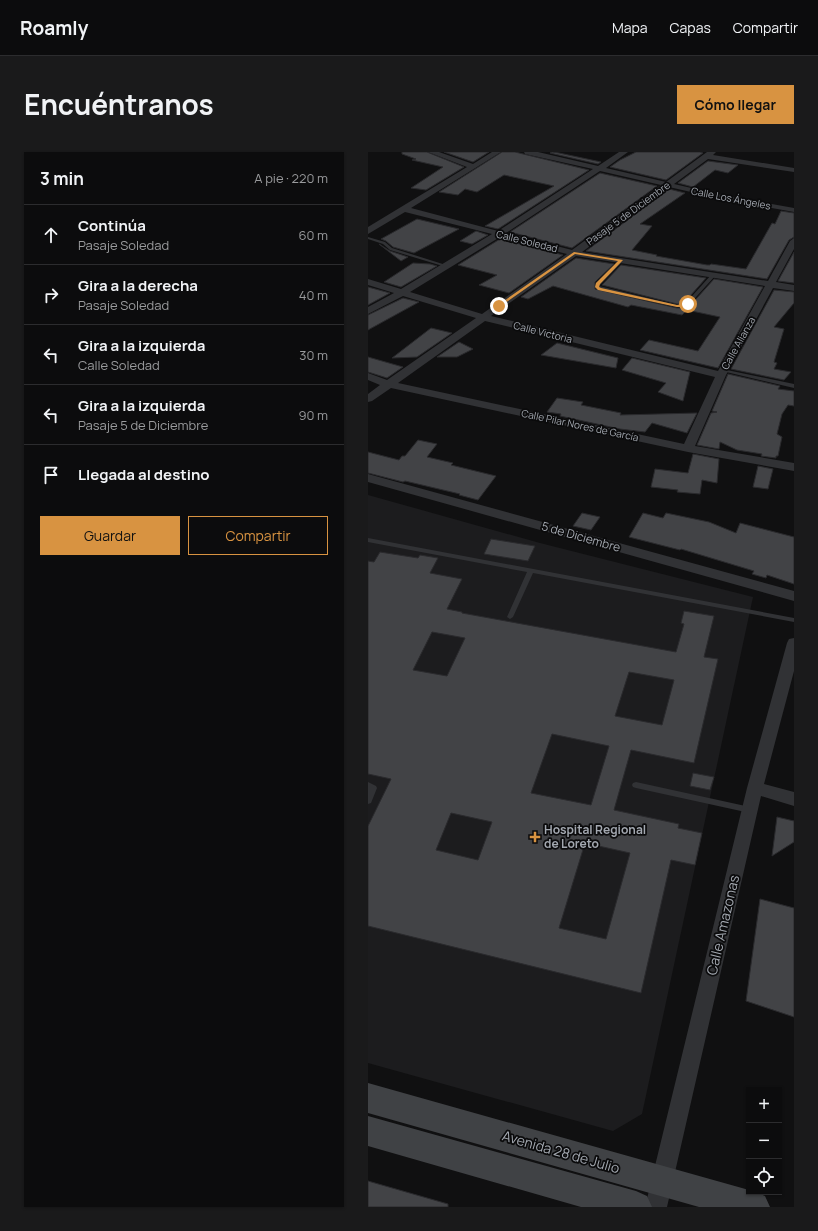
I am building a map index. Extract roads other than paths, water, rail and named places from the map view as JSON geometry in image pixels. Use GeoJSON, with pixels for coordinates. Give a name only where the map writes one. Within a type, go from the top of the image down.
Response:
{"type":"FeatureCollection","features":[{"type":"Feature","properties":{"kind":"main road","name":"Avenida 28 de Julio"},"geometry":{"type":"LineString","coordinates":[[368,1098],[659,1194],[754,1207]]}},
{"type":"Feature","properties":{"kind":"main road"},"geometry":{"type":"LineString","coordinates":[[368,1131],[636,1207]]}},
{"type":"Feature","properties":{"kind":"street"},"geometry":{"type":"LineString","coordinates":[[432,152],[472,166]]}},
{"type":"Feature","properties":{"kind":"street"},"geometry":{"type":"LineString","coordinates":[[368,231],[497,152]]}},
{"type":"Feature","properties":{"kind":"street","name":"Calle Los Ángeles"},"geometry":{"type":"LineString","coordinates":[[528,152],[726,198],[794,210]]}},
{"type":"Feature","properties":{"kind":"street"},"geometry":{"type":"LineString","coordinates":[[368,311],[500,234],[624,152]]}},
{"type":"Feature","properties":{"kind":"street"},"geometry":{"type":"LineString","coordinates":[[709,154],[794,170]]}},
{"type":"Feature","properties":{"kind":"street","name":"Pasaje 5 de Diciembre"},"geometry":{"type":"LineString","coordinates":[[368,399],[574,253],[709,154]]}},
{"type":"Feature","properties":{"kind":"street","name":"Calle Soledad"},"geometry":{"type":"LineString","coordinates":[[403,209],[574,253],[794,288]]}},
{"type":"Feature","properties":{"kind":"street","name":"Calle Alianza"},"geometry":{"type":"LineString","coordinates":[[688,448],[722,373],[794,241]]}},
{"type":"Feature","properties":{"kind":"street","name":"Calle Victoria"},"geometry":{"type":"LineString","coordinates":[[368,282],[482,317],[722,373]]}},
{"type":"Feature","properties":{"kind":"street","name":"Calle Pilar Nores de García"},"geometry":{"type":"LineString","coordinates":[[368,376],[388,384],[688,448],[794,467]]}},
{"type":"Feature","properties":{"kind":"street","name":"5 de Diciembre"},"geometry":{"type":"LineString","coordinates":[[368,478],[794,596]]}},
{"type":"Feature","properties":{"kind":"street","name":"Calle Amazonas"},"geometry":{"type":"LineString","coordinates":[[659,1194],[755,788],[794,647]]}},
{"type":"Feature","properties":{"kind":"street"},"geometry":{"type":"LineString","coordinates":[[755,788],[794,799]]}},
{"type":"Feature","properties":{"kind":"lane"},"geometry":{"type":"LineString","coordinates":[[368,238],[384,243],[391,249],[447,266]]}},
{"type":"Feature","properties":{"kind":"lane"},"geometry":{"type":"LineString","coordinates":[[621,261],[598,284],[597,287],[677,306],[685,306],[713,276]]}},
{"type":"Feature","properties":{"kind":"lane"},"geometry":{"type":"LineString","coordinates":[[722,373],[794,386]]}},
{"type":"Feature","properties":{"kind":"lane"},"geometry":{"type":"LineString","coordinates":[[368,540],[794,620]]}},
{"type":"Feature","properties":{"kind":"lane"},"geometry":{"type":"LineString","coordinates":[[510,617],[531,570]]}},
{"type":"Feature","properties":{"kind":"lane"},"geometry":{"type":"LineString","coordinates":[[368,785],[373,788],[368,802]]}},
{"type":"Feature","properties":{"kind":"lane"},"geometry":{"type":"LineString","coordinates":[[636,785],[750,810]]}},
{"type":"Feature","properties":{"kind":"place","name":"Hospital Regional de Loreto"},"geometry":{"type":"Point","coordinates":[535,837]}}]}
